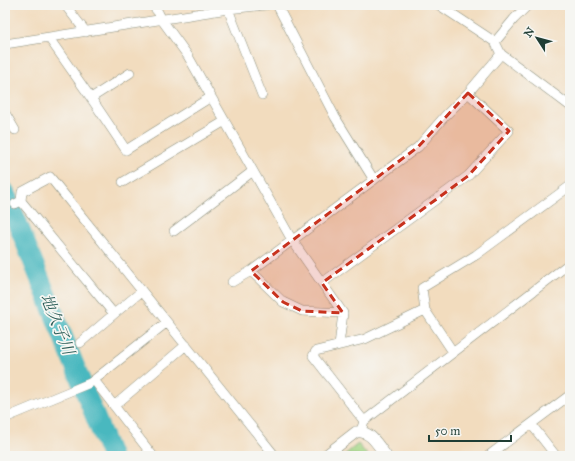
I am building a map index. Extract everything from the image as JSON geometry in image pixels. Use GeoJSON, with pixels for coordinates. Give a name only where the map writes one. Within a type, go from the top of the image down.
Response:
{"type":"FeatureCollection","features":[{"type":"Feature","properties":{"kind":"street"},"geometry":{"type":"LineString","coordinates":[[65,5],[86,32]]}},
{"type":"Feature","properties":{"kind":"street"},"geometry":{"type":"LineString","coordinates":[[152,5],[188,56],[292,240],[343,313],[339,345]]}},
{"type":"Feature","properties":{"kind":"street"},"geometry":{"type":"LineString","coordinates":[[5,44],[266,5]]}},
{"type":"Feature","properties":{"kind":"street"},"geometry":{"type":"LineString","coordinates":[[277,5],[335,117],[374,180]]}},
{"type":"Feature","properties":{"kind":"street"},"geometry":{"type":"LineString","coordinates":[[439,5],[495,42],[501,54],[570,106]]}},
{"type":"Feature","properties":{"kind":"street"},"geometry":{"type":"LineString","coordinates":[[495,42],[528,5]]}},
{"type":"Feature","properties":{"kind":"street"},"geometry":{"type":"LineString","coordinates":[[228,10],[262,95]]}},
{"type":"Feature","properties":{"kind":"street"},"geometry":{"type":"LineString","coordinates":[[49,38],[126,150],[212,97]]}},
{"type":"Feature","properties":{"kind":"street"},"geometry":{"type":"LineString","coordinates":[[232,282],[251,271],[418,147],[445,116],[468,93],[501,54]]}},
{"type":"Feature","properties":{"kind":"street"},"geometry":{"type":"LineString","coordinates":[[91,98],[130,73]]}},
{"type":"Feature","properties":{"kind":"street"},"geometry":{"type":"LineString","coordinates":[[322,283],[468,176],[509,131],[468,93]]}},
{"type":"Feature","properties":{"kind":"street"},"geometry":{"type":"LineString","coordinates":[[5,113],[15,130]]}},
{"type":"Feature","properties":{"kind":"street"},"geometry":{"type":"LineString","coordinates":[[123,182],[225,121]]}},
{"type":"Feature","properties":{"kind":"street"},"geometry":{"type":"LineString","coordinates":[[174,231],[253,171]]}},
{"type":"Feature","properties":{"kind":"street"},"geometry":{"type":"LineString","coordinates":[[114,314],[18,202],[22,192],[50,177],[275,456]]}},
{"type":"Feature","properties":{"kind":"street"},"geometry":{"type":"LineString","coordinates":[[453,352],[425,310],[422,288],[476,255],[570,186]]}},
{"type":"Feature","properties":{"kind":"street"},"geometry":{"type":"LineString","coordinates":[[325,456],[453,352],[570,263]]}},
{"type":"Feature","properties":{"kind":"street"},"geometry":{"type":"LineString","coordinates":[[251,271],[283,302],[302,311],[343,313]]}},
{"type":"Feature","properties":{"kind":"street"},"geometry":{"type":"LineString","coordinates":[[80,342],[142,291]]}},
{"type":"Feature","properties":{"kind":"street"},"geometry":{"type":"LineString","coordinates":[[386,456],[367,433],[313,356],[316,351],[365,339],[425,310]]}},
{"type":"Feature","properties":{"kind":"street"},"geometry":{"type":"LineString","coordinates":[[5,418],[92,382],[167,322]]}},
{"type":"Feature","properties":{"kind":"street"},"geometry":{"type":"LineString","coordinates":[[114,406],[186,345]]}},
{"type":"Feature","properties":{"kind":"street"},"geometry":{"type":"LineString","coordinates":[[92,382],[114,406],[153,456]]}},
{"type":"Feature","properties":{"kind":"street"},"geometry":{"type":"LineString","coordinates":[[488,456],[570,395]]}},
{"type":"Feature","properties":{"kind":"street"},"geometry":{"type":"LineString","coordinates":[[531,424],[556,456]]}},
{"type":"Feature","properties":{"kind":"highlighted area"},"geometry":{"type":"Polygon","coordinates":[[[468,93],[509,131],[468,176],[322,283],[343,313],[302,311],[283,302],[251,271],[418,147],[468,93]]]}},
{"type":"Feature","properties":{"kind":"green space"},"geometry":{"type":"Polygon","coordinates":[[[358,444],[368,456],[343,456],[358,444]]]}},
{"type":"Feature","properties":{"kind":"waterway","name":"地久子川"},"geometry":{"type":"LineString","coordinates":[[5,192],[111,456]]}}]}
